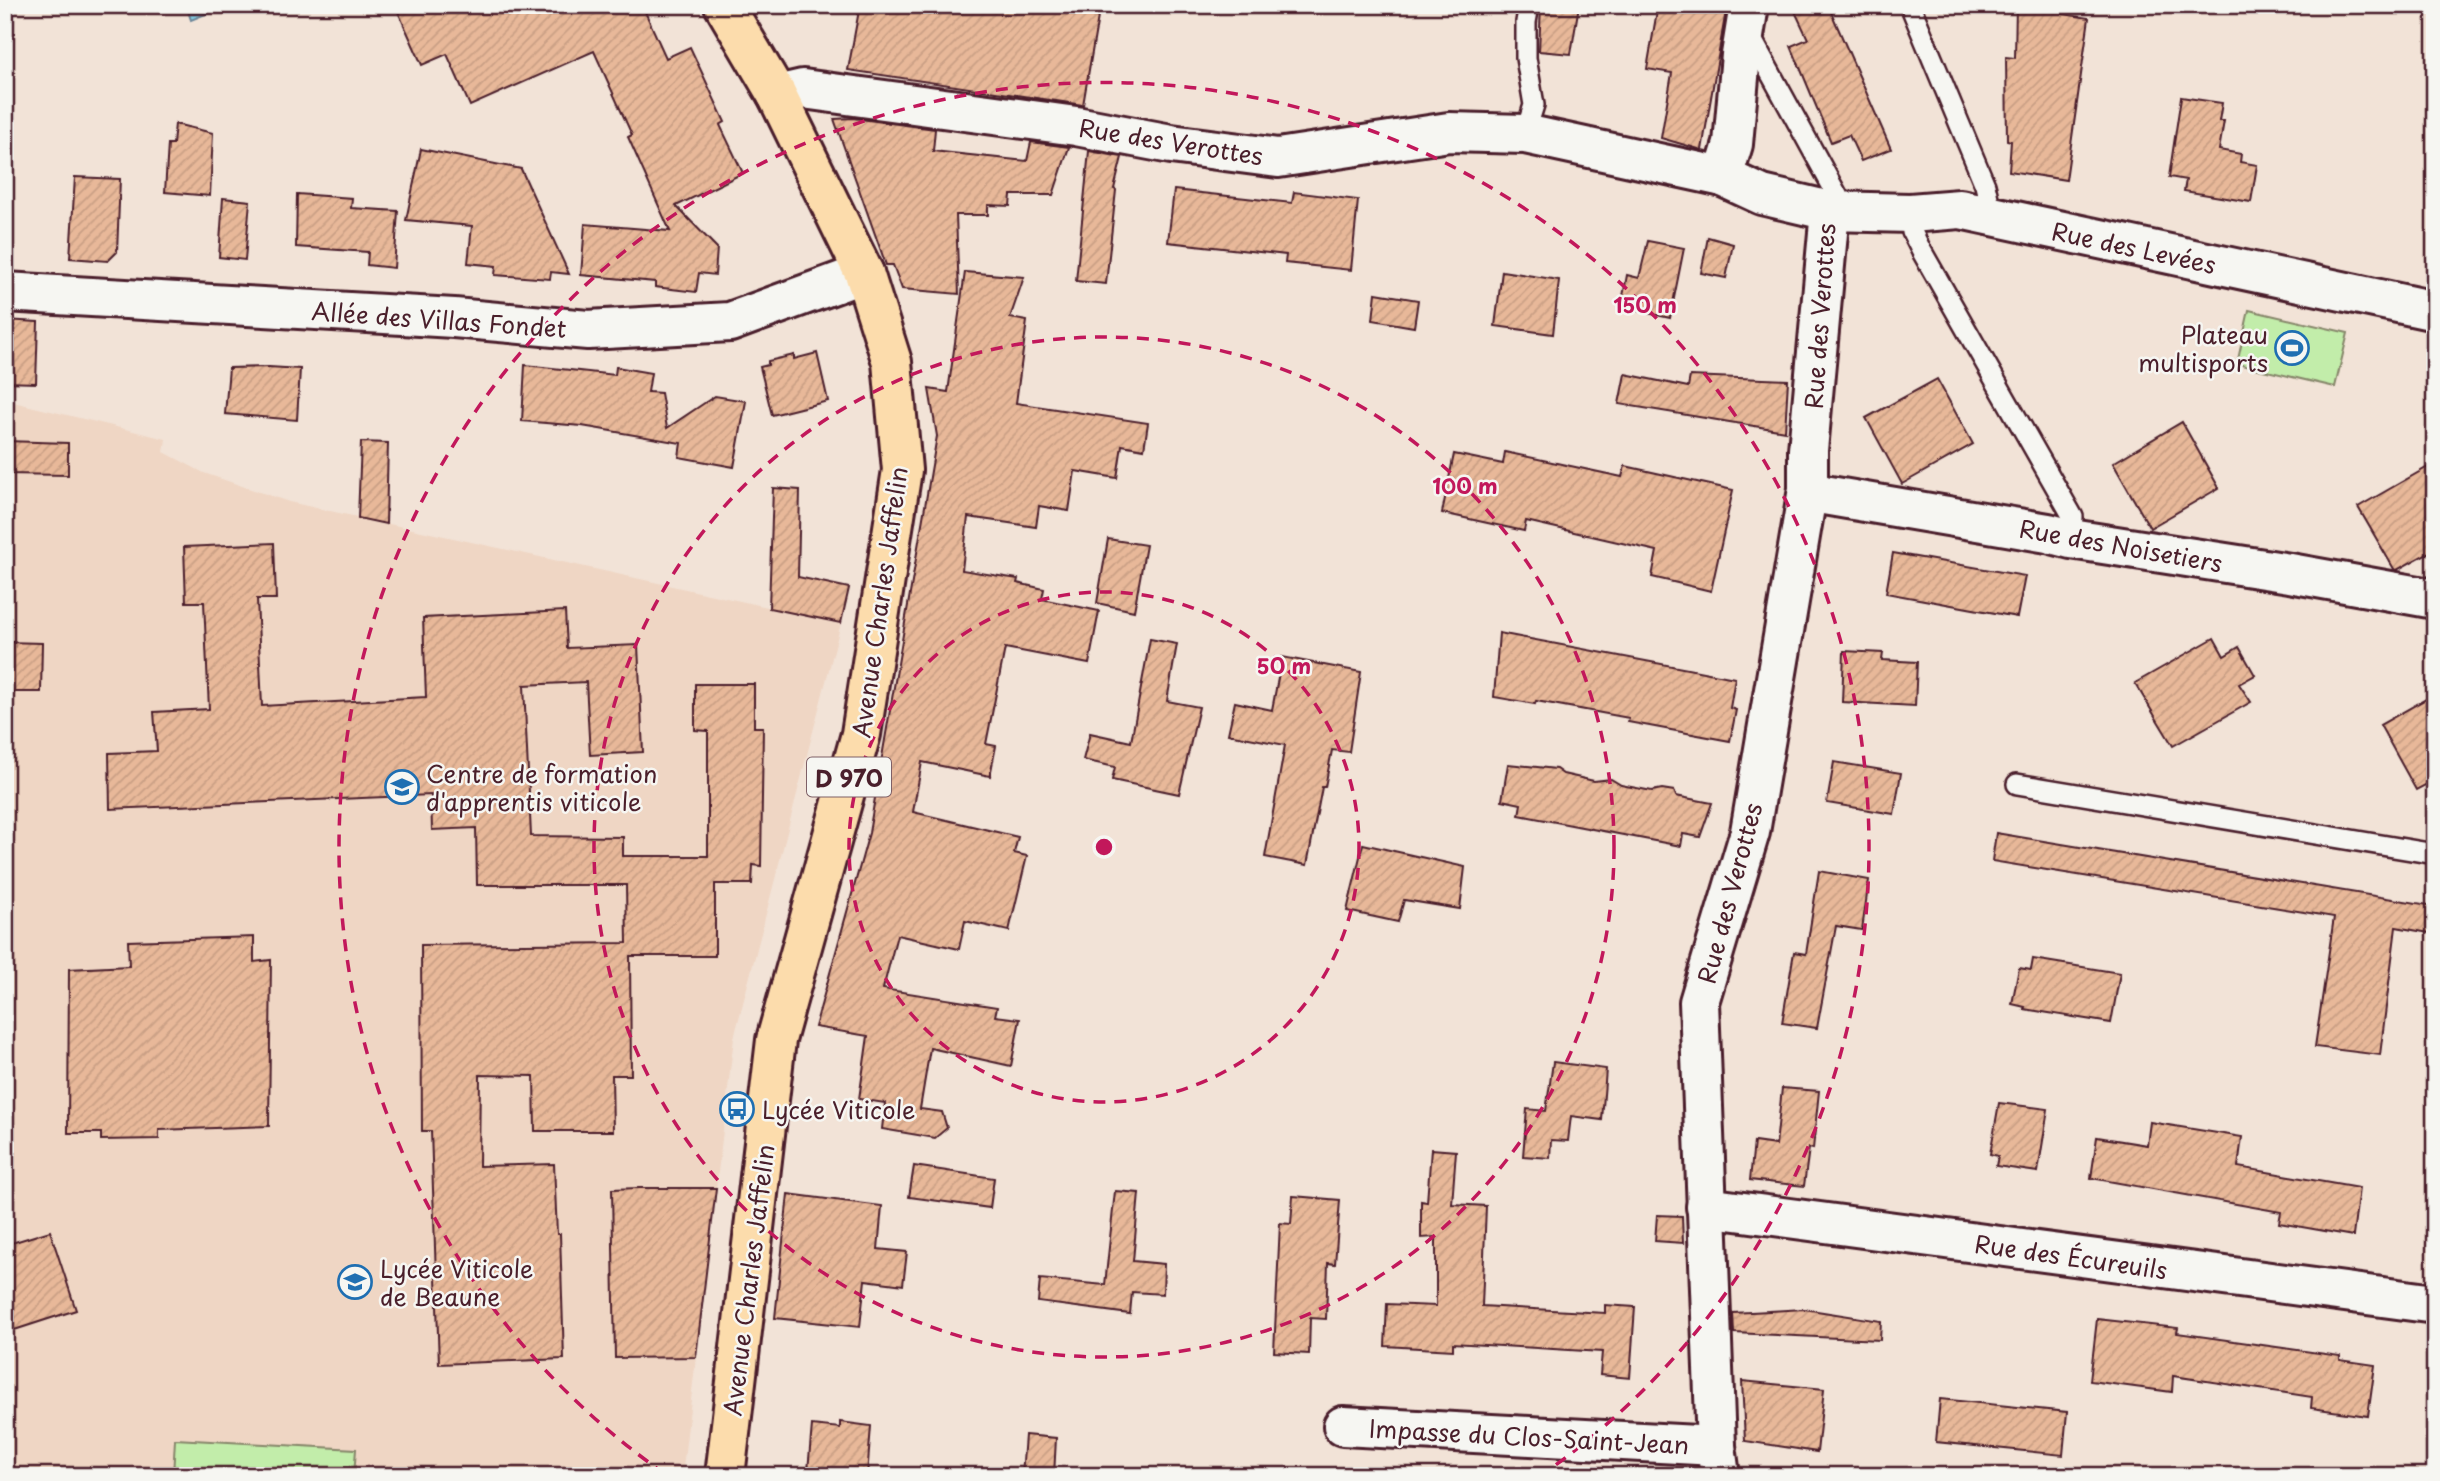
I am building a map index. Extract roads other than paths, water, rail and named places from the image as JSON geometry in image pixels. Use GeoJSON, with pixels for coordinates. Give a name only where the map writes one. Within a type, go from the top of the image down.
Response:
{"type":"FeatureCollection","features":[{"type":"Feature","properties":{"kind":"main road","name":"Avenue Charles Jaffelin"},"geometry":{"type":"LineString","coordinates":[[724,5],[777,95],[864,273],[892,362],[902,470],[861,734],[776,1040],[724,1476]]}},
{"type":"Feature","properties":{"kind":"street"},"geometry":{"type":"LineString","coordinates":[[1723,177],[1733,144],[1747,16]]}},
{"type":"Feature","properties":{"kind":"street","name":"Rue des Verottes"},"geometry":{"type":"LineString","coordinates":[[777,95],[803,89],[1076,126],[1171,144],[1278,158],[1449,132],[1525,134],[1723,177],[1762,195],[1838,212],[1808,450],[1808,489],[1750,832],[1699,1002],[1718,1461]]}},
{"type":"Feature","properties":{"kind":"street","name":"Rue des Levées"},"geometry":{"type":"LineString","coordinates":[[1838,212],[1960,209],[2435,311]]}},
{"type":"Feature","properties":{"kind":"street","name":"Allée des Villas Fondet"},"geometry":{"type":"LineString","coordinates":[[5,292],[454,318],[588,330],[730,322],[864,273]]}},
{"type":"Feature","properties":{"kind":"street","name":"Rue des Noisetiers"},"geometry":{"type":"LineString","coordinates":[[1808,489],[1824,495],[2071,539],[2435,599]]}},
{"type":"Feature","properties":{"kind":"street","name":"Rue des Écureuils"},"geometry":{"type":"LineString","coordinates":[[1706,1207],[2435,1304]]}},
{"type":"Feature","properties":{"kind":"street","name":"Impasse du Clos-Saint-Jean"},"geometry":{"type":"LineString","coordinates":[[1343,1426],[1718,1461]]}},
{"type":"Feature","properties":{"kind":"lane"},"geometry":{"type":"LineString","coordinates":[[1525,134],[1534,105],[1526,58],[1530,5]]}},
{"type":"Feature","properties":{"kind":"lane"},"geometry":{"type":"LineString","coordinates":[[1910,5],[1985,185],[1992,215]]}},
{"type":"Feature","properties":{"kind":"lane"},"geometry":{"type":"LineString","coordinates":[[1747,16],[1838,212]]}},
{"type":"Feature","properties":{"kind":"lane"},"geometry":{"type":"LineString","coordinates":[[1910,212],[1912,232],[1921,250],[2073,517],[2071,539]]}},
{"type":"Feature","properties":{"kind":"lane"},"geometry":{"type":"LineString","coordinates":[[2017,785],[2435,854]]}},
{"type":"Feature","properties":{"kind":"water"},"geometry":{"type":"Polygon","coordinates":[[[186,5],[228,5],[191,20],[186,5]]]}},
{"type":"Feature","properties":{"kind":"place","name":"Plateau multisports"},"geometry":{"type":"Point","coordinates":[2292,348]}},
{"type":"Feature","properties":{"kind":"place","name":"Centre de formation d'apprentis viticole"},"geometry":{"type":"Point","coordinates":[402,787]}},
{"type":"Feature","properties":{"kind":"place","name":"Lycée Viticole"},"geometry":{"type":"Point","coordinates":[737,1109]}},
{"type":"Feature","properties":{"kind":"place","name":"Lycée Viticole de Beaune"},"geometry":{"type":"Point","coordinates":[355,1282]}}]}
